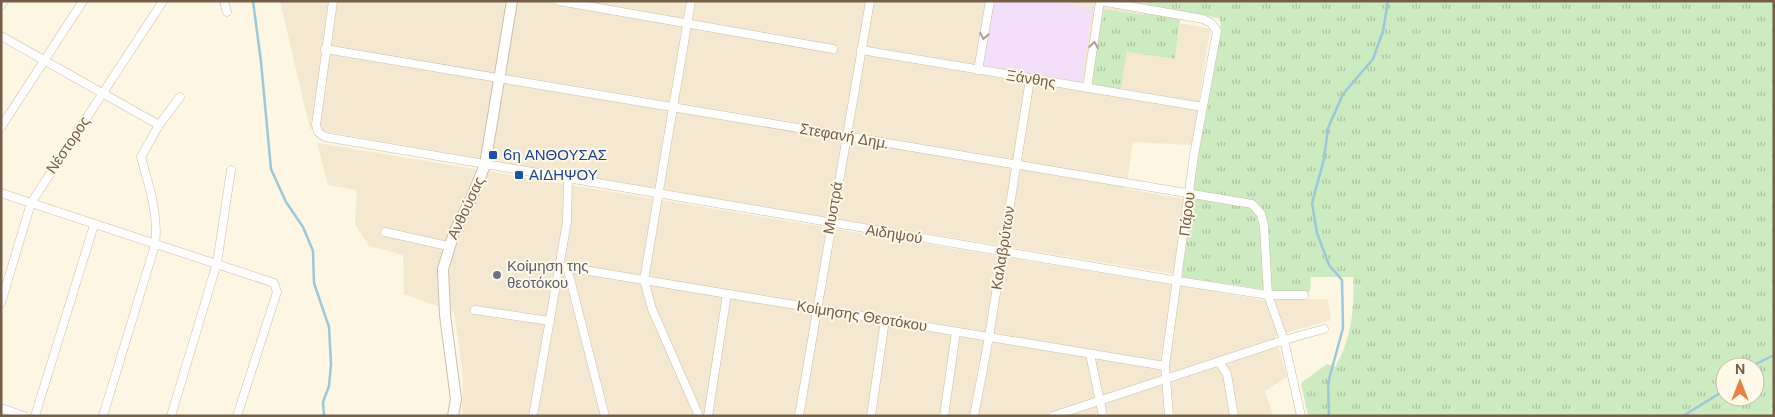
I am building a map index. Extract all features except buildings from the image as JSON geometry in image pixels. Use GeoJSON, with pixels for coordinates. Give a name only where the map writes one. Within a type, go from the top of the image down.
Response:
{"type":"FeatureCollection","features":[{"type":"Feature","properties":{"kind":"street"},"geometry":{"type":"LineString","coordinates":[[1,5],[4,1]]}},
{"type":"Feature","properties":{"kind":"street"},"geometry":{"type":"LineString","coordinates":[[1,127],[83,1]]}},
{"type":"Feature","properties":{"kind":"street","name":"Νέστορος"},"geometry":{"type":"LineString","coordinates":[[1,303],[31,204],[163,1]]}},
{"type":"Feature","properties":{"kind":"street"},"geometry":{"type":"LineString","coordinates":[[224,1],[226,12]]}},
{"type":"Feature","properties":{"kind":"street"},"geometry":{"type":"LineString","coordinates":[[325,49],[333,1]]}},
{"type":"Feature","properties":{"kind":"street","name":"Ανθούσας"},"geometry":{"type":"LineString","coordinates":[[454,416],[456,399],[443,289],[443,269],[448,246],[472,199],[485,165],[512,1]]}},
{"type":"Feature","properties":{"kind":"street"},"geometry":{"type":"LineString","coordinates":[[559,1],[833,49]]}},
{"type":"Feature","properties":{"kind":"street"},"geometry":{"type":"LineString","coordinates":[[691,1],[644,280],[652,310],[699,416]]}},
{"type":"Feature","properties":{"kind":"street","name":"Μυστρά"},"geometry":{"type":"LineString","coordinates":[[799,416],[830,224],[870,1]]}},
{"type":"Feature","properties":{"kind":"street"},"geometry":{"type":"LineString","coordinates":[[978,70],[990,1]]}},
{"type":"Feature","properties":{"kind":"street"},"geometry":{"type":"LineString","coordinates":[[1087,88],[1100,1]]}},
{"type":"Feature","properties":{"kind":"street","name":"Πάρου"},"geometry":{"type":"LineString","coordinates":[[1100,1],[1203,19],[1211,23],[1217,31],[1202,107],[1165,366],[1169,416]]}},
{"type":"Feature","properties":{"kind":"street"},"geometry":{"type":"LineString","coordinates":[[1,36],[159,125]]}},
{"type":"Feature","properties":{"kind":"street","name":"Στεφανή Δημ."},"geometry":{"type":"LineString","coordinates":[[325,49],[1252,204],[1261,214],[1265,232],[1268,295],[1284,340],[1301,416]]}},
{"type":"Feature","properties":{"kind":"street","name":"Αιδηψού"},"geometry":{"type":"LineString","coordinates":[[325,49],[316,125],[318,132],[325,137],[830,224],[1268,295],[1304,294]]}},
{"type":"Feature","properties":{"kind":"street","name":"Ξάνθης"},"geometry":{"type":"LineString","coordinates":[[861,50],[1202,107]]}},
{"type":"Feature","properties":{"kind":"street","name":"Καλαβρύτων"},"geometry":{"type":"LineString","coordinates":[[974,416],[989,337],[1030,79]]}},
{"type":"Feature","properties":{"kind":"street"},"geometry":{"type":"LineString","coordinates":[[103,416],[156,245],[157,231],[152,196],[141,157],[159,125],[180,97]]}},
{"type":"Feature","properties":{"kind":"street"},"geometry":{"type":"LineString","coordinates":[[171,416],[217,263],[230,170]]}},
{"type":"Feature","properties":{"kind":"street"},"geometry":{"type":"LineString","coordinates":[[533,416],[550,322],[563,267],[568,211],[568,179]]}},
{"type":"Feature","properties":{"kind":"street"},"geometry":{"type":"LineString","coordinates":[[1,193],[274,283],[277,292],[237,416]]}},
{"type":"Feature","properties":{"kind":"street"},"geometry":{"type":"LineString","coordinates":[[35,416],[94,225]]}},
{"type":"Feature","properties":{"kind":"street"},"geometry":{"type":"LineString","coordinates":[[385,232],[448,246]]}},
{"type":"Feature","properties":{"kind":"street"},"geometry":{"type":"LineString","coordinates":[[563,267],[605,416]]}},
{"type":"Feature","properties":{"kind":"street","name":"Κοίμησης Θεοτόκου"},"geometry":{"type":"LineString","coordinates":[[563,267],[1165,366]]}},
{"type":"Feature","properties":{"kind":"street"},"geometry":{"type":"LineString","coordinates":[[708,416],[727,294]]}},
{"type":"Feature","properties":{"kind":"street"},"geometry":{"type":"LineString","coordinates":[[475,310],[550,322]]}},
{"type":"Feature","properties":{"kind":"street"},"geometry":{"type":"LineString","coordinates":[[871,416],[885,320]]}},
{"type":"Feature","properties":{"kind":"street"},"geometry":{"type":"LineString","coordinates":[[1053,416],[1284,340],[1324,329]]}},
{"type":"Feature","properties":{"kind":"street"},"geometry":{"type":"LineString","coordinates":[[944,416],[956,332]]}},
{"type":"Feature","properties":{"kind":"street"},"geometry":{"type":"LineString","coordinates":[[1090,354],[1103,416]]}},
{"type":"Feature","properties":{"kind":"street"},"geometry":{"type":"LineString","coordinates":[[1219,362],[1227,374],[1234,416]]}},
{"type":"Feature","properties":{"kind":"street"},"geometry":{"type":"LineString","coordinates":[[1,408],[24,416]]}},
{"type":"Feature","properties":{"kind":"shaded area"},"geometry":{"type":"Polygon","coordinates":[[[280,1],[1148,1],[1144,15],[1127,52],[1175,59],[1180,23],[1210,29],[1192,145],[1133,142],[1126,189],[1185,199],[1174,274],[654,189],[310,129],[280,1]]]}},
{"type":"Feature","properties":{"kind":"shaded area"},"geometry":{"type":"Polygon","coordinates":[[[994,1],[1051,1],[1093,8],[1081,82],[983,66],[994,1]]]}},
{"type":"Feature","properties":{"kind":"shaded area"},"geometry":{"type":"Polygon","coordinates":[[[317,143],[1264,300],[1328,299],[1331,320],[1275,336],[1287,377],[1265,391],[1273,416],[462,416],[463,375],[454,312],[404,294],[403,255],[369,246],[355,224],[357,190],[328,185],[317,143]]]}},
{"type":"Feature","properties":{"kind":"green space"},"geometry":{"type":"Polygon","coordinates":[[[1148,1],[1774,1],[1774,416],[1308,416],[1301,383],[1327,364],[1335,367],[1340,357],[1351,324],[1353,277],[1311,277],[1310,292],[1274,291],[1182,277],[1197,151],[1221,23],[1219,18],[1181,12],[1175,59],[1127,52],[1120,92],[1090,88],[1102,9],[1144,15],[1148,1]]]}},
{"type":"Feature","properties":{"kind":"waterway"},"geometry":{"type":"LineString","coordinates":[[253,1],[271,169],[286,202],[303,227],[313,251],[314,283],[329,327],[331,364],[329,386],[323,402],[324,416]]}},
{"type":"Feature","properties":{"kind":"waterway"},"geometry":{"type":"LineString","coordinates":[[1329,416],[1328,383],[1343,328],[1342,280],[1329,265],[1317,233],[1312,203],[1324,159],[1328,128],[1343,94],[1373,59],[1383,31],[1388,1]]}},
{"type":"Feature","properties":{"kind":"waterway"},"geometry":{"type":"LineString","coordinates":[[1765,360],[1774,355]]}},
{"type":"Feature","properties":{"kind":"waterway"},"geometry":{"type":"LineString","coordinates":[[1683,416],[1715,396]]}},
{"type":"Feature","properties":{"kind":"place","name":"6η ΑΝΘΟΥΣΑΣ"},"geometry":{"type":"Point","coordinates":[493,155]}},
{"type":"Feature","properties":{"kind":"place","name":"ΑΙΔΗΨΟΥ"},"geometry":{"type":"Point","coordinates":[519,175]}},
{"type":"Feature","properties":{"kind":"place","name":"Κοίμηση της θεοτόκου"},"geometry":{"type":"Point","coordinates":[497,275]}}]}
